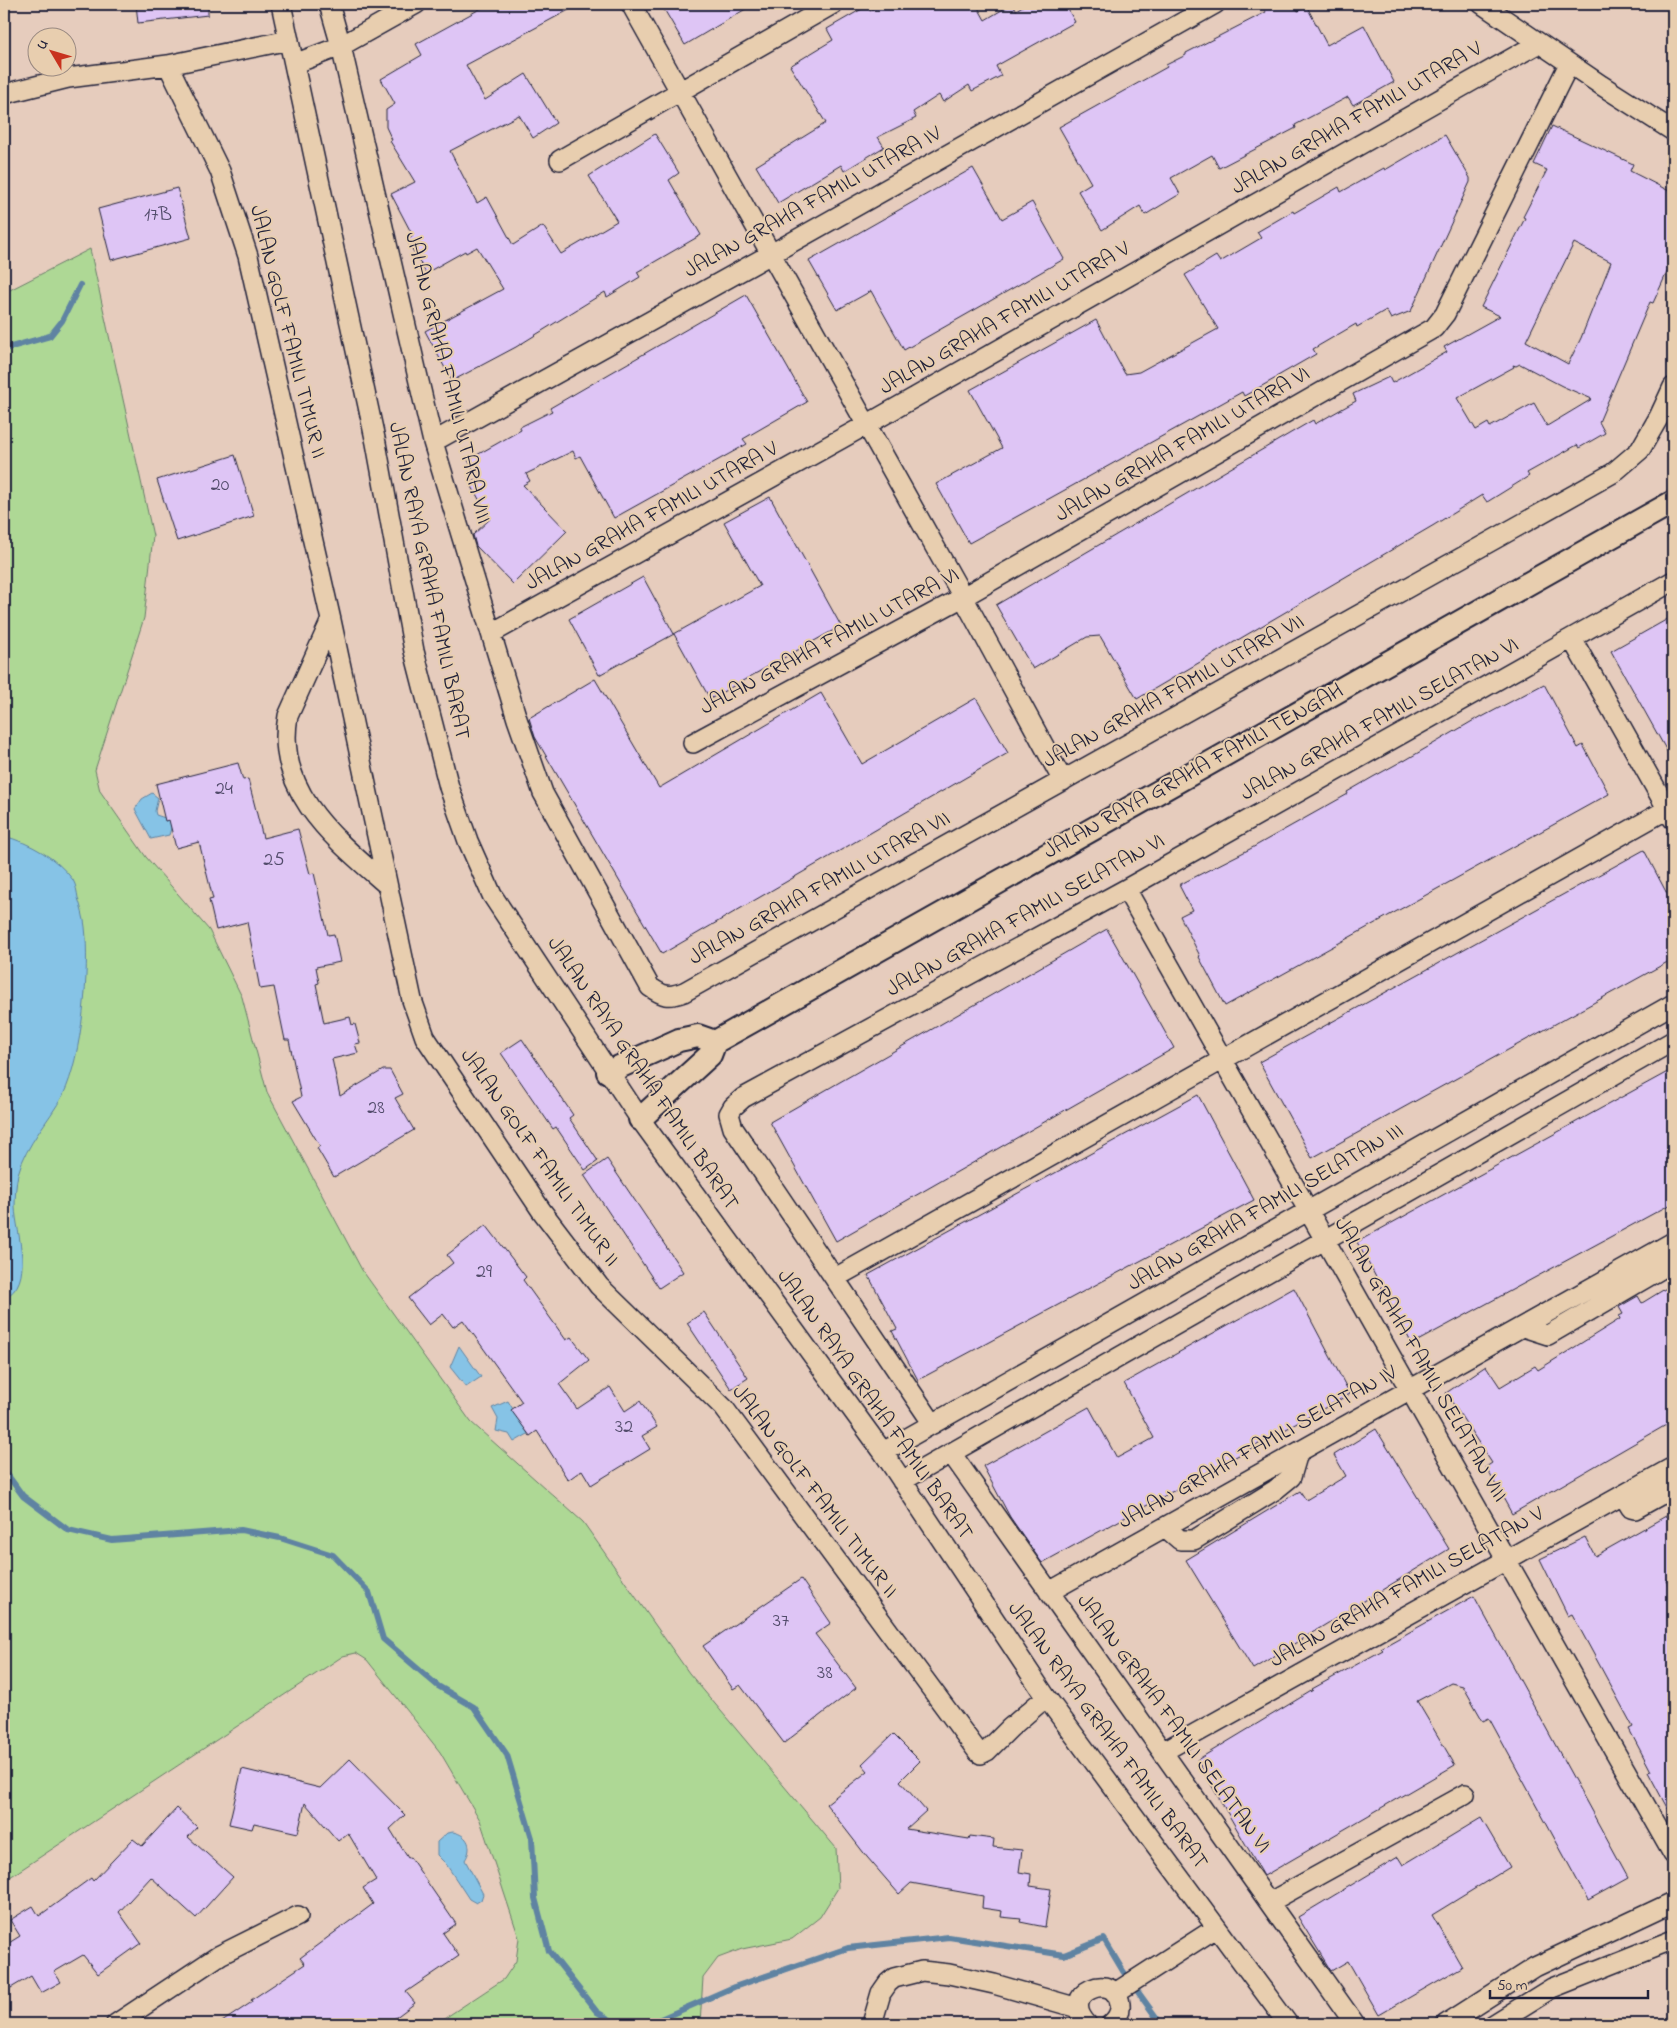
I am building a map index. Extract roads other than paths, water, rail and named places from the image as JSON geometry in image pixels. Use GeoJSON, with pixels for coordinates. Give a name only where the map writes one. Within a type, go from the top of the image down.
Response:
{"type":"FeatureCollection","features":[{"type":"Feature","properties":{"kind":"street","name":"JALAN RAYA GRAHA FAMILI BARAT"},"geometry":{"type":"LineString","coordinates":[[281,4],[376,443],[414,651],[448,787],[468,841],[492,895],[640,1119],[883,1452],[1046,1697],[1288,2024]]}},
{"type":"Feature","properties":{"kind":"street","name":"JALAN GRAHA FAMILI UTARA VIII"},"geometry":{"type":"LineString","coordinates":[[329,4],[341,46],[434,442],[518,719],[543,793],[650,987],[661,995]]}},
{"type":"Feature","properties":{"kind":"street"},"geometry":{"type":"LineString","coordinates":[[294,64],[341,46],[416,4]]}},
{"type":"Feature","properties":{"kind":"street"},"geometry":{"type":"LineString","coordinates":[[631,4],[963,597],[1063,781]]}},
{"type":"Feature","properties":{"kind":"street"},"geometry":{"type":"LineString","coordinates":[[560,160],[833,4]]}},
{"type":"Feature","properties":{"kind":"street","name":"JALAN GRAHA FAMILI UTARA IV"},"geometry":{"type":"LineString","coordinates":[[434,442],[1215,4]]}},
{"type":"Feature","properties":{"kind":"street"},"geometry":{"type":"LineString","coordinates":[[1482,4],[1569,64],[1673,131]]}},
{"type":"Feature","properties":{"kind":"street"},"geometry":{"type":"LineString","coordinates":[[4,94],[68,78],[168,65],[289,40]]}},
{"type":"Feature","properties":{"kind":"street","name":"JALAN GRAHA FAMILI UTARA V"},"geometry":{"type":"LineString","coordinates":[[492,633],[866,425],[1539,43]]}},
{"type":"Feature","properties":{"kind":"street","name":"JALAN GRAHA FAMILI UTARA VI"},"geometry":{"type":"LineString","coordinates":[[692,743],[963,597],[1434,328],[1445,314],[1569,64]]}},
{"type":"Feature","properties":{"kind":"street","name":"JALAN GOLF FAMILI TIMUR II"},"geometry":{"type":"LineString","coordinates":[[168,65],[220,171],[248,256],[330,620],[412,1000],[425,1037],[541,1210],[599,1286],[724,1408],[978,1752],[981,1754],[987,1752],[1010,1728],[1046,1697]]}},
{"type":"Feature","properties":{"kind":"street","name":"JALAN GRAHA FAMILI UTARA VII"},"geometry":{"type":"LineString","coordinates":[[661,995],[674,996],[684,992],[1613,473],[1640,450],[1659,417],[1673,387]]}},
{"type":"Feature","properties":{"kind":"street","name":"JALAN RAYA GRAHA FAMILI TENGAH"},"geometry":{"type":"LineString","coordinates":[[640,1119],[710,1055],[715,1042],[1673,502]]}},
{"type":"Feature","properties":{"kind":"street","name":"JALAN GRAHA FAMILI SELATAN VI"},"geometry":{"type":"LineString","coordinates":[[933,1424],[733,1128],[729,1114],[732,1107],[743,1098],[1126,889],[1572,639],[1673,580]]}},
{"type":"Feature","properties":{"kind":"street"},"geometry":{"type":"LineString","coordinates":[[330,620],[288,716],[285,731],[287,752],[294,777],[305,800],[321,824],[387,884]]}},
{"type":"Feature","properties":{"kind":"street"},"geometry":{"type":"LineString","coordinates":[[835,1278],[1223,1060],[1671,812],[1572,639]]}},
{"type":"Feature","properties":{"kind":"street","name":"JALAN GRAHA FAMILI SELATAN VIII"},"geometry":{"type":"LineString","coordinates":[[1126,889],[1673,1854]]}},
{"type":"Feature","properties":{"kind":"street","name":"JALAN GRAHA FAMILI SELATAN III"},"geometry":{"type":"LineString","coordinates":[[883,1452],[1673,1004]]}},
{"type":"Feature","properties":{"kind":"street"},"geometry":{"type":"LineString","coordinates":[[608,1072],[679,1040],[698,1036],[715,1042]]}},
{"type":"Feature","properties":{"kind":"street"},"geometry":{"type":"LineString","coordinates":[[902,1481],[1673,1041]]}},
{"type":"Feature","properties":{"kind":"street","name":"JALAN GRAHA FAMILI SELATAN IV"},"geometry":{"type":"LineString","coordinates":[[1049,1592],[1673,1242]]}},
{"type":"Feature","properties":{"kind":"street"},"geometry":{"type":"LineString","coordinates":[[1522,1327],[1548,1335],[1673,1262]]}},
{"type":"Feature","properties":{"kind":"street","name":"JALAN GRAHA FAMILI SELATAN VI"},"geometry":{"type":"LineString","coordinates":[[951,1453],[1355,2024]]}},
{"type":"Feature","properties":{"kind":"street"},"geometry":{"type":"LineString","coordinates":[[1165,1527],[1180,1540],[1194,1540],[1280,1486],[1290,1477],[1298,1453]]}},
{"type":"Feature","properties":{"kind":"street","name":"JALAN GRAHA FAMILI SELATAN V"},"geometry":{"type":"LineString","coordinates":[[1164,1752],[1673,1467]]}},
{"type":"Feature","properties":{"kind":"street"},"geometry":{"type":"LineString","coordinates":[[1623,1495],[1631,1508],[1635,1509],[1673,1488]]}},
{"type":"Feature","properties":{"kind":"street"},"geometry":{"type":"LineString","coordinates":[[1270,1902],[1465,1794]]}},
{"type":"Feature","properties":{"kind":"street"},"geometry":{"type":"LineString","coordinates":[[1446,2024],[1535,1967],[1673,1902]]}},
{"type":"Feature","properties":{"kind":"street"},"geometry":{"type":"LineString","coordinates":[[116,2024],[220,1955],[298,1916]]}},
{"type":"Feature","properties":{"kind":"street"},"geometry":{"type":"LineString","coordinates":[[1117,1991],[1216,1928]]}},
{"type":"Feature","properties":{"kind":"street"},"geometry":{"type":"LineString","coordinates":[[1494,2024],[1552,1988],[1673,1940]]}},
{"type":"Feature","properties":{"kind":"street"},"geometry":{"type":"LineString","coordinates":[[872,2024],[881,1993],[888,1983],[894,1978],[922,1971],[949,1974],[994,1984],[1083,2016],[1080,1998],[1087,1990],[1096,1986],[1117,1991]]}},
{"type":"Feature","properties":{"kind":"street"},"geometry":{"type":"LineString","coordinates":[[1115,2023],[1120,2011],[1117,1991]]}},
{"type":"Feature","properties":{"kind":"water"},"geometry":{"type":"Polygon","coordinates":[[[152,793],[158,798],[156,815],[165,818],[172,825],[169,835],[151,839],[135,809],[142,799],[152,793]]]}},
{"type":"Feature","properties":{"kind":"water"},"geometry":{"type":"Polygon","coordinates":[[[4,836],[42,852],[67,872],[73,880],[85,924],[86,966],[80,1036],[70,1079],[63,1095],[26,1153],[18,1174],[15,1207],[22,1270],[14,1291],[4,1298],[4,836]]]}},
{"type":"Feature","properties":{"kind":"water"},"geometry":{"type":"Polygon","coordinates":[[[459,1346],[481,1377],[466,1387],[450,1367],[459,1346]]]}},
{"type":"Feature","properties":{"kind":"water"},"geometry":{"type":"Polygon","coordinates":[[[508,1401],[528,1434],[514,1442],[509,1434],[496,1431],[498,1419],[492,1408],[508,1401]]]}},
{"type":"Feature","properties":{"kind":"water"},"geometry":{"type":"Polygon","coordinates":[[[453,1832],[463,1836],[468,1843],[469,1851],[465,1860],[483,1894],[481,1900],[476,1903],[469,1899],[446,1864],[437,1855],[437,1842],[447,1833],[453,1832]]]}},
{"type":"Feature","properties":{"kind":"waterway"},"geometry":{"type":"LineString","coordinates":[[4,349],[50,336],[62,321],[80,285]]}},
{"type":"Feature","properties":{"kind":"waterway"},"geometry":{"type":"LineString","coordinates":[[4,1470],[23,1496],[68,1530],[112,1540],[241,1530],[280,1538],[333,1555],[369,1592],[383,1639],[438,1686],[474,1707],[507,1755],[532,1838],[535,1898],[549,1951],[597,2012],[617,2024]]}},
{"type":"Feature","properties":{"kind":"waterway"},"geometry":{"type":"LineString","coordinates":[[642,2024],[656,2021],[734,1987],[848,1948],[949,1937],[1064,1955],[1104,1939],[1123,1971],[1161,2024]]}}]}
